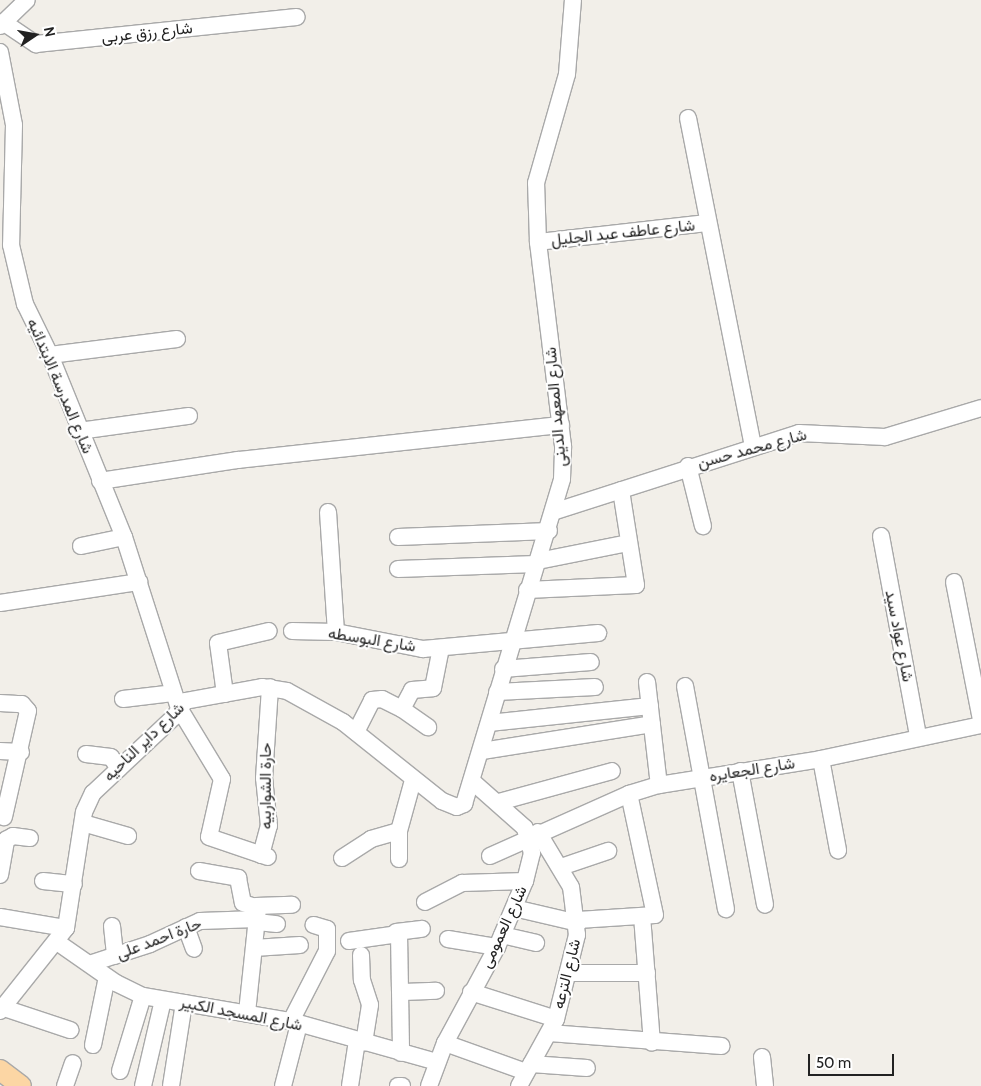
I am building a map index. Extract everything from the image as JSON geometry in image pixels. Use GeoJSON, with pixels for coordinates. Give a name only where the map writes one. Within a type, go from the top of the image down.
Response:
{"type":"FeatureCollection","features":[{"type":"Feature","properties":{"kind":"main road"},"geometry":{"type":"LineString","coordinates":[[0,1070],[21,1086]]}},
{"type":"Feature","properties":{"kind":"street"},"geometry":{"type":"LineString","coordinates":[[2,24],[27,0]]}},
{"type":"Feature","properties":{"kind":"street","name":"شارع المعهد الدينى"},"geometry":{"type":"LineString","coordinates":[[464,804],[473,782],[503,668],[527,590],[556,511],[563,463],[561,425],[538,242],[536,183],[567,74],[573,0]]}},
{"type":"Feature","properties":{"kind":"street","name":"شارع رزق عربى"},"geometry":{"type":"LineString","coordinates":[[2,24],[36,44],[297,17]]}},
{"type":"Feature","properties":{"kind":"street","name":"شارع المدرسة الابتدائيه"},"geometry":{"type":"LineString","coordinates":[[0,52],[14,125],[10,225],[18,285],[50,355],[79,431],[124,537],[179,708],[222,779],[209,837],[265,856]]}},
{"type":"Feature","properties":{"kind":"street"},"geometry":{"type":"LineString","coordinates":[[688,118],[753,446]]}},
{"type":"Feature","properties":{"kind":"street"},"geometry":{"type":"LineString","coordinates":[[0,210],[10,225]]}},
{"type":"Feature","properties":{"kind":"street","name":"شارع عاطف عبد الجليل"},"geometry":{"type":"LineString","coordinates":[[538,242],[708,223]]}},
{"type":"Feature","properties":{"kind":"street"},"geometry":{"type":"LineString","coordinates":[[50,355],[177,339]]}},
{"type":"Feature","properties":{"kind":"street","name":"شارع محمد حسن"},"geometry":{"type":"LineString","coordinates":[[556,511],[688,466],[753,446],[810,432],[885,437],[981,408]]}},
{"type":"Feature","properties":{"kind":"street"},"geometry":{"type":"LineString","coordinates":[[79,431],[189,416]]}},
{"type":"Feature","properties":{"kind":"street"},"geometry":{"type":"LineString","coordinates":[[100,481],[238,460],[561,425]]}},
{"type":"Feature","properties":{"kind":"street"},"geometry":{"type":"LineString","coordinates":[[688,466],[703,526]]}},
{"type":"Feature","properties":{"kind":"street"},"geometry":{"type":"LineString","coordinates":[[527,590],[636,585],[621,490]]}},
{"type":"Feature","properties":{"kind":"street"},"geometry":{"type":"LineString","coordinates":[[328,512],[336,632]]}},
{"type":"Feature","properties":{"kind":"street"},"geometry":{"type":"LineString","coordinates":[[398,537],[549,531]]}},
{"type":"Feature","properties":{"kind":"street","name":"شارع عواد سيد"},"geometry":{"type":"LineString","coordinates":[[881,536],[918,736]]}},
{"type":"Feature","properties":{"kind":"street"},"geometry":{"type":"LineString","coordinates":[[81,546],[124,537]]}},
{"type":"Feature","properties":{"kind":"street"},"geometry":{"type":"LineString","coordinates":[[398,570],[537,563],[628,543]]}},
{"type":"Feature","properties":{"kind":"street"},"geometry":{"type":"LineString","coordinates":[[0,604],[139,582]]}},
{"type":"Feature","properties":{"kind":"street"},"geometry":{"type":"LineString","coordinates":[[954,582],[981,720]]}},
{"type":"Feature","properties":{"kind":"street"},"geometry":{"type":"LineString","coordinates":[[225,694],[218,643],[269,631]]}},
{"type":"Feature","properties":{"kind":"street","name":"شارع البوسطه"},"geometry":{"type":"LineString","coordinates":[[292,631],[336,632],[410,648],[441,648],[512,638],[598,634]]}},
{"type":"Feature","properties":{"kind":"street"},"geometry":{"type":"LineString","coordinates":[[402,709],[412,690],[435,686],[441,648]]}},
{"type":"Feature","properties":{"kind":"street"},"geometry":{"type":"LineString","coordinates":[[503,668],[591,662]]}},
{"type":"Feature","properties":{"kind":"street"},"geometry":{"type":"LineString","coordinates":[[647,682],[659,785]]}},
{"type":"Feature","properties":{"kind":"street"},"geometry":{"type":"LineString","coordinates":[[685,686],[698,778],[726,908]]}},
{"type":"Feature","properties":{"kind":"street","name":"شارع داير الناحيه"},"geometry":{"type":"LineString","coordinates":[[2,1009],[57,942],[66,928],[83,823],[93,793],[185,701],[270,687],[295,696],[356,732],[413,780],[442,800],[457,807],[464,804]]}},
{"type":"Feature","properties":{"kind":"street","name":"حارة الشواربيه"},"geometry":{"type":"LineString","coordinates":[[265,856],[269,826],[264,778],[270,687]]}},
{"type":"Feature","properties":{"kind":"street"},"geometry":{"type":"LineString","coordinates":[[497,692],[596,687]]}},
{"type":"Feature","properties":{"kind":"street"},"geometry":{"type":"LineString","coordinates":[[123,699],[173,693]]}},
{"type":"Feature","properties":{"kind":"street"},"geometry":{"type":"LineString","coordinates":[[356,732],[372,700],[382,699],[402,709],[428,727]]}},
{"type":"Feature","properties":{"kind":"street"},"geometry":{"type":"LineString","coordinates":[[0,703],[27,708],[21,752],[5,794],[4,817]]}},
{"type":"Feature","properties":{"kind":"street"},"geometry":{"type":"LineString","coordinates":[[489,723],[650,706]]}},
{"type":"Feature","properties":{"kind":"street"},"geometry":{"type":"LineString","coordinates":[[482,751],[652,724]]}},
{"type":"Feature","properties":{"kind":"street","name":"شارع الجعايره"},"geometry":{"type":"LineString","coordinates":[[490,856],[534,834],[629,794],[659,785],[821,760],[918,736],[981,725]]}},
{"type":"Feature","properties":{"kind":"street"},"geometry":{"type":"LineString","coordinates":[[0,751],[21,752]]}},
{"type":"Feature","properties":{"kind":"street"},"geometry":{"type":"LineString","coordinates":[[86,754],[111,757],[119,769]]}},
{"type":"Feature","properties":{"kind":"street"},"geometry":{"type":"LineString","coordinates":[[821,760],[838,850]]}},
{"type":"Feature","properties":{"kind":"street"},"geometry":{"type":"LineString","coordinates":[[499,802],[612,771]]}},
{"type":"Feature","properties":{"kind":"street"},"geometry":{"type":"LineString","coordinates":[[740,771],[765,905]]}},
{"type":"Feature","properties":{"kind":"street"},"geometry":{"type":"LineString","coordinates":[[399,859],[399,832],[413,780]]}},
{"type":"Feature","properties":{"kind":"street"},"geometry":{"type":"LineString","coordinates":[[473,782],[499,802],[534,834]]}},
{"type":"Feature","properties":{"kind":"street"},"geometry":{"type":"LineString","coordinates":[[629,794],[648,915],[646,973],[652,1043]]}},
{"type":"Feature","properties":{"kind":"street"},"geometry":{"type":"LineString","coordinates":[[83,823],[128,836]]}},
{"type":"Feature","properties":{"kind":"street"},"geometry":{"type":"LineString","coordinates":[[342,858],[371,839],[399,832]]}},
{"type":"Feature","properties":{"kind":"street","name":"شارع الترعه"},"geometry":{"type":"LineString","coordinates":[[525,1074],[552,1026],[568,973],[578,922],[561,867],[534,834]]}},
{"type":"Feature","properties":{"kind":"street","name":"شارع العمومى"},"geometry":{"type":"LineString","coordinates":[[428,1086],[446,1043],[499,941],[526,881],[534,834]]}},
{"type":"Feature","properties":{"kind":"street"},"geometry":{"type":"LineString","coordinates":[[0,874],[6,840],[13,836],[30,838]]}},
{"type":"Feature","properties":{"kind":"street"},"geometry":{"type":"LineString","coordinates":[[561,867],[608,851]]}},
{"type":"Feature","properties":{"kind":"street"},"geometry":{"type":"LineString","coordinates":[[198,872],[238,878],[243,902],[257,916],[278,924]]}},
{"type":"Feature","properties":{"kind":"street"},"geometry":{"type":"LineString","coordinates":[[43,881],[74,884]]}},
{"type":"Feature","properties":{"kind":"street"},"geometry":{"type":"LineString","coordinates":[[425,902],[462,883],[526,881]]}},
{"type":"Feature","properties":{"kind":"street"},"geometry":{"type":"LineString","coordinates":[[257,916],[292,905]]}},
{"type":"Feature","properties":{"kind":"street"},"geometry":{"type":"LineString","coordinates":[[193,906],[189,925],[194,949]]}},
{"type":"Feature","properties":{"kind":"street"},"geometry":{"type":"LineString","coordinates":[[514,908],[578,922],[648,915]]}},
{"type":"Feature","properties":{"kind":"street"},"geometry":{"type":"LineString","coordinates":[[247,1013],[257,916]]}},
{"type":"Feature","properties":{"kind":"street","name":"حارة احمد على"},"geometry":{"type":"LineString","coordinates":[[92,963],[115,956],[189,925],[257,916]]}},
{"type":"Feature","properties":{"kind":"street"},"geometry":{"type":"LineString","coordinates":[[0,917],[66,928]]}},
{"type":"Feature","properties":{"kind":"street"},"geometry":{"type":"LineString","coordinates":[[283,1086],[295,1022],[327,951],[327,929],[314,925]]}},
{"type":"Feature","properties":{"kind":"street"},"geometry":{"type":"LineString","coordinates":[[112,926],[115,956]]}},
{"type":"Feature","properties":{"kind":"street"},"geometry":{"type":"LineString","coordinates":[[349,941],[422,929]]}},
{"type":"Feature","properties":{"kind":"street"},"geometry":{"type":"LineString","coordinates":[[396,932],[403,992],[401,1053]]}},
{"type":"Feature","properties":{"kind":"street"},"geometry":{"type":"LineString","coordinates":[[448,939],[536,943]]}},
{"type":"Feature","properties":{"kind":"street","name":"شارع المسجد الكبير"},"geometry":{"type":"LineString","coordinates":[[57,942],[92,963],[107,976],[143,996],[295,1022],[437,1062]]}},
{"type":"Feature","properties":{"kind":"street"},"geometry":{"type":"LineString","coordinates":[[254,948],[300,945]]}},
{"type":"Feature","properties":{"kind":"street"},"geometry":{"type":"LineString","coordinates":[[350,1086],[370,1005],[357,975],[361,955]]}},
{"type":"Feature","properties":{"kind":"street"},"geometry":{"type":"LineString","coordinates":[[568,973],[646,973]]}},
{"type":"Feature","properties":{"kind":"street"},"geometry":{"type":"LineString","coordinates":[[93,1045],[107,976]]}},
{"type":"Feature","properties":{"kind":"street"},"geometry":{"type":"LineString","coordinates":[[403,992],[436,991]]}},
{"type":"Feature","properties":{"kind":"street"},"geometry":{"type":"LineString","coordinates":[[471,992],[552,1026],[652,1043],[722,1046]]}},
{"type":"Feature","properties":{"kind":"street"},"geometry":{"type":"LineString","coordinates":[[120,1071],[143,996]]}},
{"type":"Feature","properties":{"kind":"street"},"geometry":{"type":"LineString","coordinates":[[143,1086],[163,1000]]}},
{"type":"Feature","properties":{"kind":"street"},"geometry":{"type":"LineString","coordinates":[[171,1086],[184,1003]]}},
{"type":"Feature","properties":{"kind":"street"},"geometry":{"type":"LineString","coordinates":[[2,1009],[70,1030]]}},
{"type":"Feature","properties":{"kind":"street"},"geometry":{"type":"LineString","coordinates":[[446,1043],[525,1074],[587,1068]]}},
{"type":"Feature","properties":{"kind":"street"},"geometry":{"type":"LineString","coordinates":[[762,1057],[765,1086]]}},
{"type":"Feature","properties":{"kind":"street"},"geometry":{"type":"LineString","coordinates":[[65,1086],[73,1063]]}}]}
